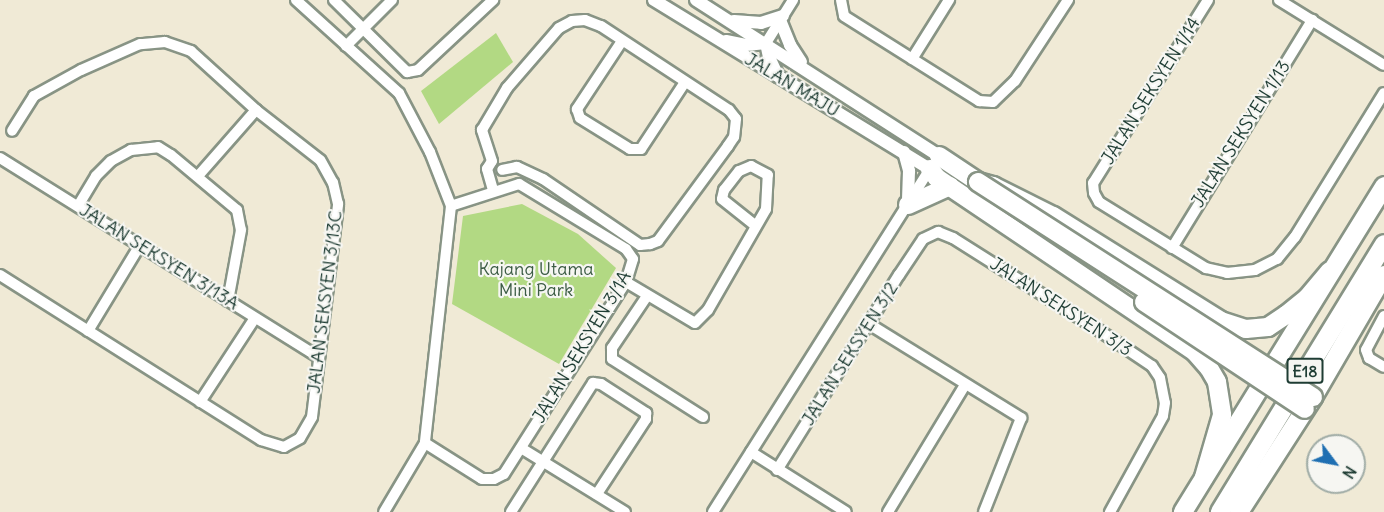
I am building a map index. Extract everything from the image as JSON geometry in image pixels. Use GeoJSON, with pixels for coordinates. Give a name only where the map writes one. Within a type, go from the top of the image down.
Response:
{"type":"FeatureCollection","features":[{"type":"Feature","properties":{"kind":"highway"},"geometry":{"type":"LineString","coordinates":[[935,163],[978,182],[993,186],[1053,216],[1221,321],[1246,329],[1268,327],[1286,315],[1307,298],[1330,271]]}},
{"type":"Feature","properties":{"kind":"highway"},"geometry":{"type":"LineString","coordinates":[[935,163],[937,178],[1195,352],[1209,368],[1217,382],[1222,415],[1204,477]]}},
{"type":"Feature","properties":{"kind":"highway"},"geometry":{"type":"LineString","coordinates":[[935,163],[942,172],[1309,403]]}},
{"type":"Feature","properties":{"kind":"highway"},"geometry":{"type":"LineString","coordinates":[[978,182],[1309,403]]}},
{"type":"Feature","properties":{"kind":"highway"},"geometry":{"type":"LineString","coordinates":[[908,206],[950,186]]}},
{"type":"Feature","properties":{"kind":"highway","name":"E18"},"geometry":{"type":"LineString","coordinates":[[1183,512],[1384,186]]}},
{"type":"Feature","properties":{"kind":"highway","name":"E18"},"geometry":{"type":"LineString","coordinates":[[1220,512],[1384,244]]}},
{"type":"Feature","properties":{"kind":"highway"},"geometry":{"type":"LineString","coordinates":[[1239,512],[1309,403],[1384,275]]}},
{"type":"Feature","properties":{"kind":"street"},"geometry":{"type":"LineString","coordinates":[[296,0],[399,93],[429,152],[451,206],[425,443],[384,512]]}},
{"type":"Feature","properties":{"kind":"street"},"geometry":{"type":"LineString","coordinates":[[334,0],[407,72],[418,69],[493,0]]}},
{"type":"Feature","properties":{"kind":"street"},"geometry":{"type":"LineString","coordinates":[[346,46],[392,0]]}},
{"type":"Feature","properties":{"kind":"street","name":"JALAN MAJU"},"geometry":{"type":"LineString","coordinates":[[654,0],[904,152],[935,163]]}},
{"type":"Feature","properties":{"kind":"street","name":"JALAN MAJU"},"geometry":{"type":"LineString","coordinates":[[696,0],[804,68],[935,163]]}},
{"type":"Feature","properties":{"kind":"street"},"geometry":{"type":"LineString","coordinates":[[778,76],[769,57],[766,43],[793,0]]}},
{"type":"Feature","properties":{"kind":"street"},"geometry":{"type":"LineString","coordinates":[[841,0],[844,16],[979,101],[993,102],[1015,81],[1068,0]]}},
{"type":"Feature","properties":{"kind":"street"},"geometry":{"type":"LineString","coordinates":[[912,59],[949,0]]}},
{"type":"Feature","properties":{"kind":"street","name":"JALAN SEKSYEN 1/14"},"geometry":{"type":"LineString","coordinates":[[1172,248],[1099,202],[1094,193],[1093,183],[1208,0]]}},
{"type":"Feature","properties":{"kind":"street"},"geometry":{"type":"LineString","coordinates":[[1279,0],[1384,65]]}},
{"type":"Feature","properties":{"kind":"street"},"geometry":{"type":"LineString","coordinates":[[730,21],[761,22],[782,18]]}},
{"type":"Feature","properties":{"kind":"street"},"geometry":{"type":"LineString","coordinates":[[782,18],[790,45],[804,68]]}},
{"type":"Feature","properties":{"kind":"street"},"geometry":{"type":"LineString","coordinates":[[493,190],[488,169],[492,161],[482,130],[507,88],[559,28],[572,21],[585,20],[601,26],[729,110],[736,119],[736,129],[728,146],[658,241],[640,244],[543,179],[518,167],[502,170]]}},
{"type":"Feature","properties":{"kind":"street","name":"JALAN SEKSYEN 1/13"},"geometry":{"type":"LineString","coordinates":[[1172,248],[1312,20]]}},
{"type":"Feature","properties":{"kind":"street"},"geometry":{"type":"LineString","coordinates":[[622,40],[577,109],[580,118],[630,149],[641,149],[686,82]]}},
{"type":"Feature","properties":{"kind":"street"},"geometry":{"type":"LineString","coordinates":[[719,40],[746,45],[766,43]]}},
{"type":"Feature","properties":{"kind":"street","name":"JALAN SEKSYEN 3/13C"},"geometry":{"type":"LineString","coordinates":[[0,275],[261,440],[284,447],[300,438],[312,417],[338,204],[333,183],[320,160],[256,110],[192,51],[165,42],[140,44],[81,70],[34,96],[12,131]]}},
{"type":"Feature","properties":{"kind":"street"},"geometry":{"type":"LineString","coordinates":[[1172,248],[1206,268],[1227,273],[1255,270],[1277,259],[1295,237],[1384,93]]}},
{"type":"Feature","properties":{"kind":"street"},"geometry":{"type":"LineString","coordinates":[[198,176],[256,110]]}},
{"type":"Feature","properties":{"kind":"street"},"geometry":{"type":"LineString","coordinates":[[78,206],[96,176],[111,161],[131,150],[158,147],[198,176],[237,210],[241,230],[228,300]]}},
{"type":"Feature","properties":{"kind":"street"},"geometry":{"type":"LineString","coordinates":[[904,152],[909,171],[908,206]]}},
{"type":"Feature","properties":{"kind":"street","name":"JALAN SEKSYEN 3/13A"},"geometry":{"type":"LineString","coordinates":[[0,158],[318,357]]}},
{"type":"Feature","properties":{"kind":"street"},"geometry":{"type":"LineString","coordinates":[[492,161],[501,165],[507,188]]}},
{"type":"Feature","properties":{"kind":"street"},"geometry":{"type":"LineString","coordinates":[[713,512],[935,163]]}},
{"type":"Feature","properties":{"kind":"street"},"geometry":{"type":"LineString","coordinates":[[626,282],[695,323],[708,310],[766,209],[768,175],[751,166],[740,171],[724,190],[722,199],[756,226]]}},
{"type":"Feature","properties":{"kind":"street","name":"JALAN SEKSYEN 3/1A"},"geometry":{"type":"LineString","coordinates":[[425,443],[482,479],[494,479],[504,474],[626,282],[633,259],[626,249],[519,184],[493,190],[451,206]]}},
{"type":"Feature","properties":{"kind":"street","name":"JALAN SEKSYEN 3/3"},"geometry":{"type":"LineString","coordinates":[[923,239],[938,232],[953,238],[1152,366],[1163,389],[1163,416],[1110,512]]}},
{"type":"Feature","properties":{"kind":"street","name":"JALAN SEKSYEN 3/2"},"geometry":{"type":"LineString","coordinates":[[777,470],[923,239]]}},
{"type":"Feature","properties":{"kind":"street"},"geometry":{"type":"LineString","coordinates":[[88,331],[140,245]]}},
{"type":"Feature","properties":{"kind":"street"},"geometry":{"type":"LineString","coordinates":[[648,296],[612,348],[612,359],[703,417]]}},
{"type":"Feature","properties":{"kind":"street"},"geometry":{"type":"LineString","coordinates":[[1384,316],[1366,350],[1369,358],[1384,367]]}},
{"type":"Feature","properties":{"kind":"street"},"geometry":{"type":"LineString","coordinates":[[200,402],[255,318]]}},
{"type":"Feature","properties":{"kind":"street"},"geometry":{"type":"LineString","coordinates":[[869,324],[1021,418],[984,512]]}},
{"type":"Feature","properties":{"kind":"street"},"geometry":{"type":"LineString","coordinates":[[510,512],[593,383],[601,384],[646,413],[646,419],[597,494]]}},
{"type":"Feature","properties":{"kind":"street"},"geometry":{"type":"LineString","coordinates":[[888,512],[966,385]]}},
{"type":"Feature","properties":{"kind":"street"},"geometry":{"type":"LineString","coordinates":[[521,448],[625,512]]}},
{"type":"Feature","properties":{"kind":"street"},"geometry":{"type":"LineString","coordinates":[[751,452],[846,512]]}},
{"type":"Feature","properties":{"kind":"green space"},"geometry":{"type":"Polygon","coordinates":[[[496,33],[513,62],[439,124],[421,91],[496,33]]]}},
{"type":"Feature","properties":{"kind":"green space","name":"Kajang Utama Mini Park"},"geometry":{"type":"Polygon","coordinates":[[[522,204],[578,234],[616,268],[559,364],[452,304],[463,216],[522,204]]]}}]}
